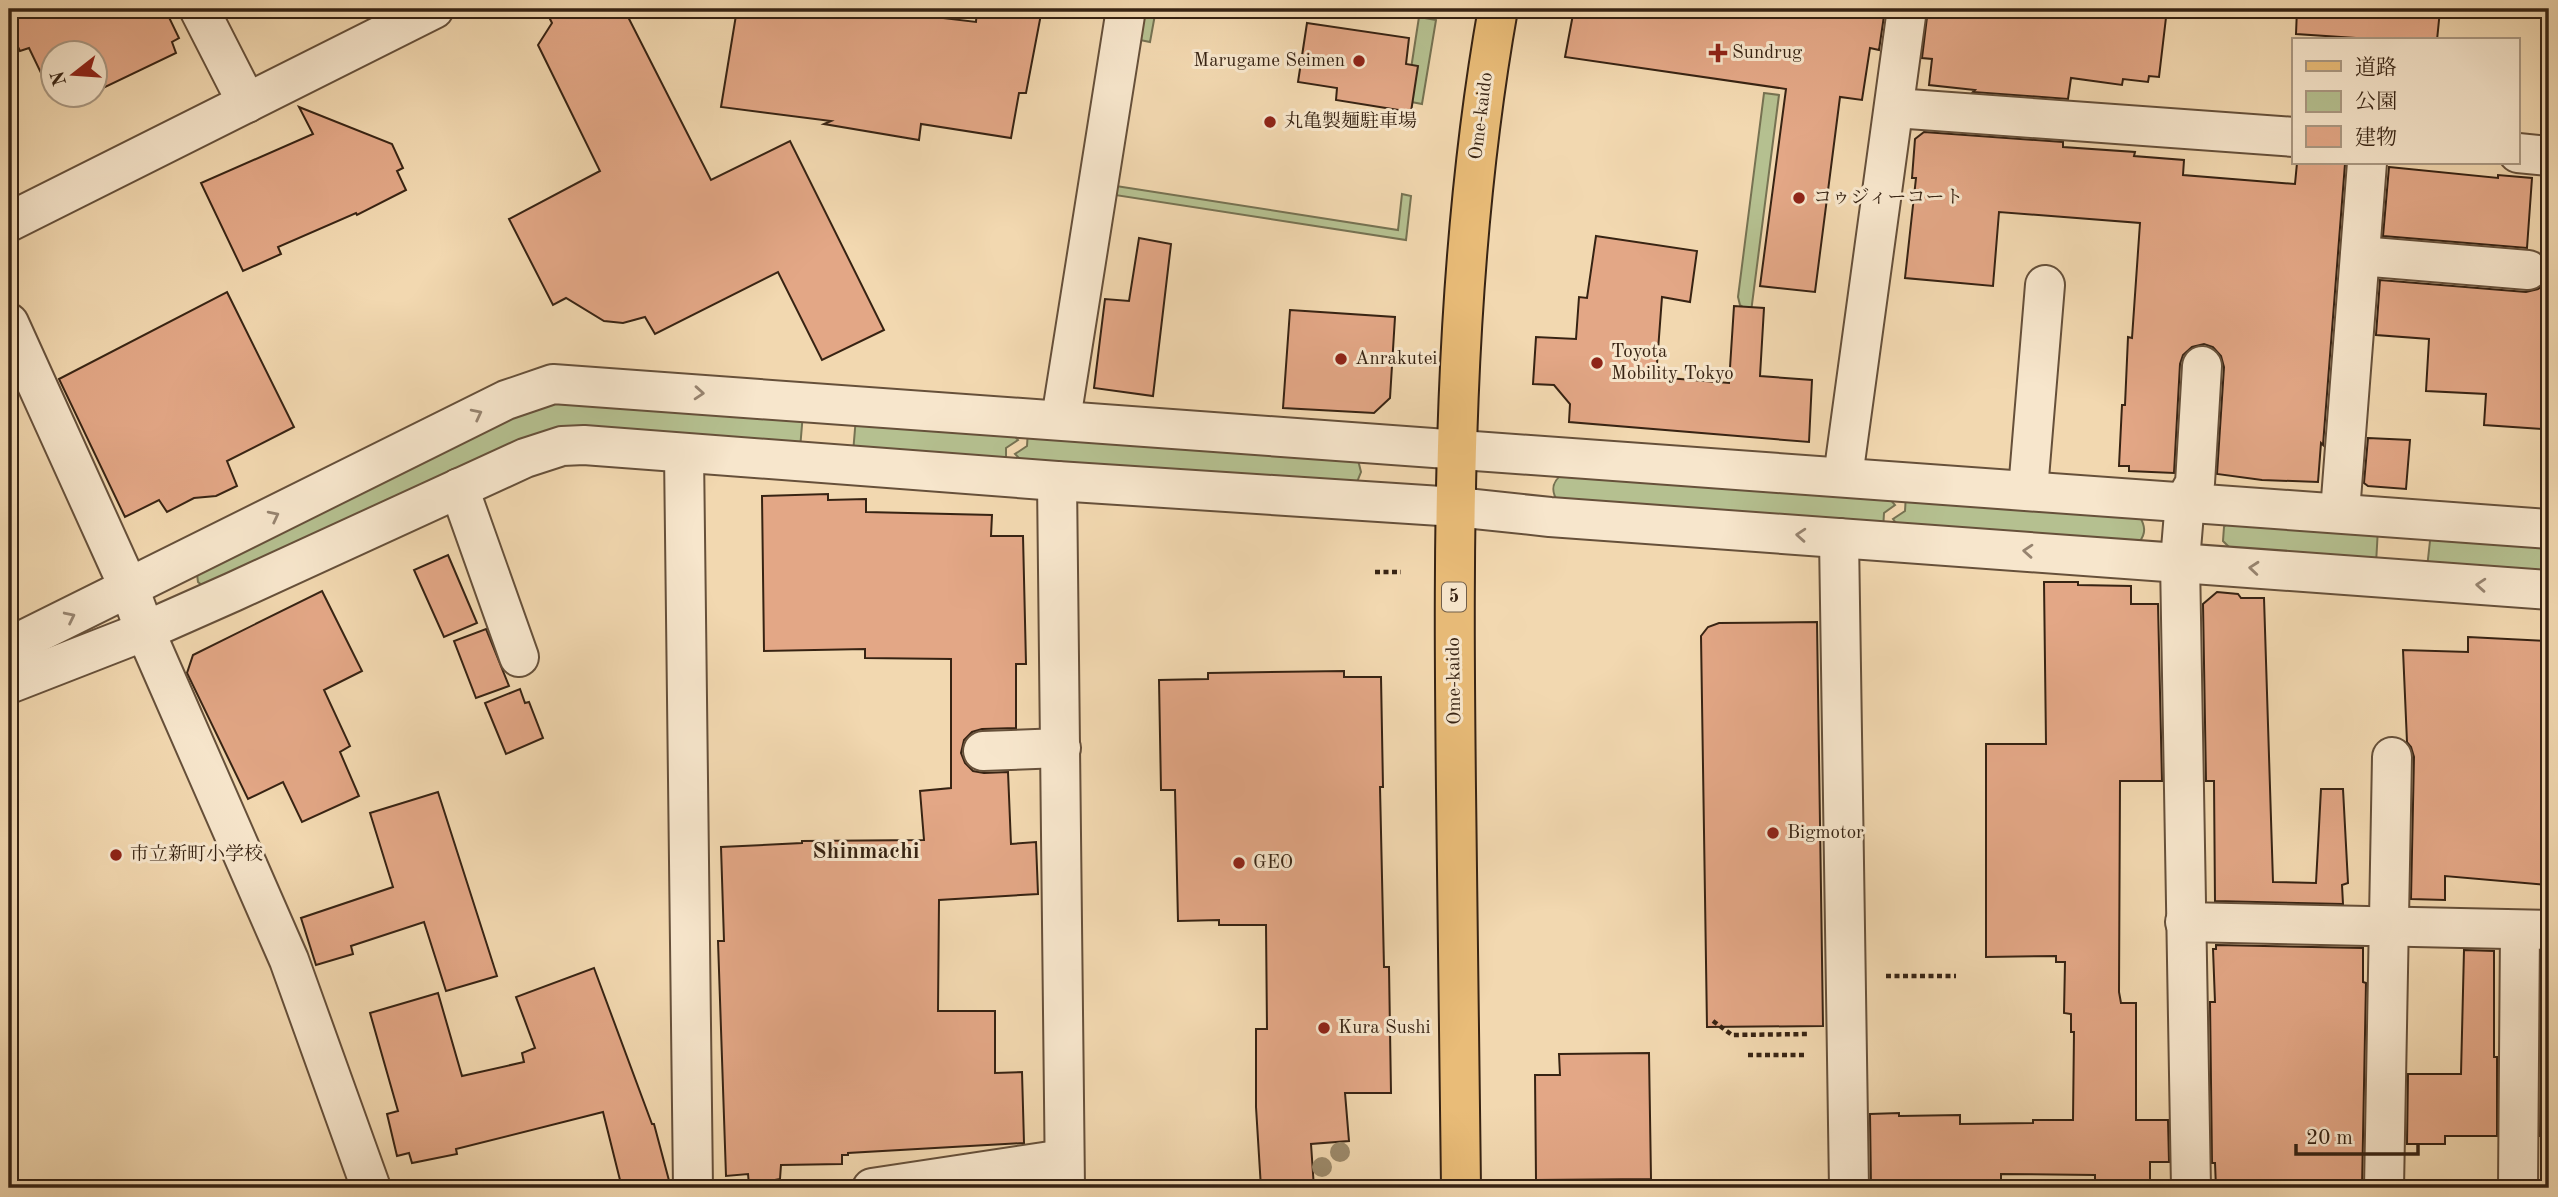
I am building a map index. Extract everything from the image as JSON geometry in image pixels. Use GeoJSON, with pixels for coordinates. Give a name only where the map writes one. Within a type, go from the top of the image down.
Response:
{"type":"FeatureCollection","features":[{"type":"Feature","properties":{"kind":"main road","name":"Ome-kaido"},"geometry":{"type":"LineString","coordinates":[[1461,1188],[1453,574],[1464,289],[1477,154],[1498,9]]}},
{"type":"Feature","properties":{"kind":"street"},"geometry":{"type":"LineString","coordinates":[[199,9],[247,103]]}},
{"type":"Feature","properties":{"kind":"street"},"geometry":{"type":"LineString","coordinates":[[9,222],[434,9]]}},
{"type":"Feature","properties":{"kind":"street"},"geometry":{"type":"LineString","coordinates":[[1061,419],[1126,9]]}},
{"type":"Feature","properties":{"kind":"street"},"geometry":{"type":"LineString","coordinates":[[1843,477],[1908,9]]}},
{"type":"Feature","properties":{"kind":"street"},"geometry":{"type":"LineString","coordinates":[[1895,108],[2292,137]]}},
{"type":"Feature","properties":{"kind":"street"},"geometry":{"type":"LineString","coordinates":[[2520,153],[2549,156]]}},
{"type":"Feature","properties":{"kind":"street"},"geometry":{"type":"LineString","coordinates":[[2340,512],[2367,164]]}},
{"type":"Feature","properties":{"kind":"street"},"geometry":{"type":"LineString","coordinates":[[2360,256],[2528,270]]}},
{"type":"Feature","properties":{"kind":"street"},"geometry":{"type":"LineString","coordinates":[[2028,490],[2045,285]]}},
{"type":"Feature","properties":{"kind":"street"},"geometry":{"type":"LineString","coordinates":[[9,323],[129,588],[145,631],[289,960],[371,1188]]}},
{"type":"Feature","properties":{"kind":"street"},"geometry":{"type":"LineString","coordinates":[[2191,1188],[2180,561],[2185,501],[2195,483],[2202,366]]}},
{"type":"Feature","properties":{"kind":"street"},"geometry":{"type":"LineString","coordinates":[[9,647],[506,400],[553,384],[2549,528]]}},
{"type":"Feature","properties":{"kind":"street"},"geometry":{"type":"LineString","coordinates":[[9,684],[145,631],[525,458],[562,446],[1456,507],[1550,517],[2549,590]]}},
{"type":"Feature","properties":{"kind":"street"},"geometry":{"type":"LineString","coordinates":[[684,453],[693,1188]]}},
{"type":"Feature","properties":{"kind":"street"},"geometry":{"type":"LineString","coordinates":[[872,1188],[1065,1174],[1057,481]]}},
{"type":"Feature","properties":{"kind":"street"},"geometry":{"type":"LineString","coordinates":[[459,488],[519,657]]}},
{"type":"Feature","properties":{"kind":"street"},"geometry":{"type":"LineString","coordinates":[[1839,538],[1849,1188]]}},
{"type":"Feature","properties":{"kind":"street"},"geometry":{"type":"LineString","coordinates":[[983,751],[1060,748]]}},
{"type":"Feature","properties":{"kind":"street"},"geometry":{"type":"LineString","coordinates":[[2384,1188],[2392,757]]}},
{"type":"Feature","properties":{"kind":"street"},"geometry":{"type":"LineString","coordinates":[[2185,922],[2535,930],[2518,1188]]}},
{"type":"Feature","properties":{"kind":"path"},"geometry":{"type":"LineString","coordinates":[[1375,572],[1401,572]]}},
{"type":"Feature","properties":{"kind":"path"},"geometry":{"type":"LineString","coordinates":[[1846,976],[1956,976]]}},
{"type":"Feature","properties":{"kind":"path"},"geometry":{"type":"LineString","coordinates":[[1713,1021],[1732,1035],[1811,1034]]}},
{"type":"Feature","properties":{"kind":"path"},"geometry":{"type":"LineString","coordinates":[[1748,1055],[1809,1055],[1829,1061],[1847,1060]]}},
{"type":"Feature","properties":{"kind":"green space"},"geometry":{"type":"Polygon","coordinates":[[[1145,9],[1156,9],[1150,42],[1140,40],[1145,9]]]}},
{"type":"Feature","properties":{"kind":"green space"},"geometry":{"type":"Polygon","coordinates":[[[1419,17],[1436,20],[1422,104],[1406,101],[1419,17]]]}},
{"type":"Feature","properties":{"kind":"green space"},"geometry":{"type":"Polygon","coordinates":[[[1764,93],[1779,95],[1751,312],[1740,305],[1738,297],[1764,93]]]}},
{"type":"Feature","properties":{"kind":"green space"},"geometry":{"type":"Polygon","coordinates":[[[1116,186],[1398,230],[1402,194],[1411,196],[1406,240],[1115,195],[1116,186]]]}},
{"type":"Feature","properties":{"kind":"green space"},"geometry":{"type":"Polygon","coordinates":[[[535,402],[803,413],[800,449],[554,431],[204,587],[198,582],[197,574],[535,402]]]}},
{"type":"Feature","properties":{"kind":"green space"},"geometry":{"type":"Polygon","coordinates":[[[856,417],[1008,428],[1018,440],[1006,448],[1006,464],[853,453],[856,417]]]}},
{"type":"Feature","properties":{"kind":"green space"},"geometry":{"type":"Polygon","coordinates":[[[1028,430],[1358,460],[1361,472],[1357,482],[1026,465],[1015,454],[1027,446],[1028,430]]]}},
{"type":"Feature","properties":{"kind":"green space"},"geometry":{"type":"Polygon","coordinates":[[[1564,473],[1885,493],[1895,505],[1884,513],[1883,530],[1558,502],[1554,486],[1564,473]]]}},
{"type":"Feature","properties":{"kind":"green space"},"geometry":{"type":"Polygon","coordinates":[[[1906,494],[2140,517],[2144,532],[2140,541],[1903,532],[1893,519],[1905,511],[1906,494]]]}},
{"type":"Feature","properties":{"kind":"green space"},"geometry":{"type":"Polygon","coordinates":[[[2228,522],[2378,528],[2376,564],[2233,551],[2223,541],[2224,527],[2228,522]]]}},
{"type":"Feature","properties":{"kind":"green space"},"geometry":{"type":"Polygon","coordinates":[[[2431,532],[2549,542],[2549,577],[2427,568],[2431,532]]]}},
{"type":"Feature","properties":{"kind":"building"},"geometry":{"type":"Polygon","coordinates":[[[9,9],[165,9],[179,38],[172,42],[176,53],[108,86],[108,38],[38,38],[38,67],[29,48],[20,51],[9,29],[9,9]]]}},
{"type":"Feature","properties":{"kind":"building"},"geometry":{"type":"Polygon","coordinates":[[[545,9],[624,9],[711,180],[790,141],[884,330],[822,360],[778,272],[655,334],[645,317],[623,323],[604,321],[566,298],[553,305],[509,219],[600,171],[538,45],[552,23],[545,9]]]}},
{"type":"Feature","properties":{"kind":"building"},"geometry":{"type":"Polygon","coordinates":[[[737,9],[867,9],[976,22],[977,9],[1042,9],[1026,93],[1019,93],[1011,138],[921,124],[919,140],[824,124],[831,121],[721,107],[737,9]]]}},
{"type":"Feature","properties":{"kind":"building","name":"Sundrug"},"geometry":{"type":"Polygon","coordinates":[[[1574,9],[1885,9],[1879,50],[1870,48],[1862,100],[1840,97],[1815,292],[1760,286],[1786,89],[1565,57],[1574,9]]]}},
{"type":"Feature","properties":{"kind":"building"},"geometry":{"type":"Polygon","coordinates":[[[1928,9],[1984,9],[2026,14],[2026,9],[2167,9],[2159,77],[2149,76],[2148,82],[2123,79],[2122,85],[2071,78],[2068,99],[1973,92],[1975,90],[1929,85],[1932,59],[1922,58],[1928,9]]]}},
{"type":"Feature","properties":{"kind":"building"},"geometry":{"type":"Polygon","coordinates":[[[2297,9],[2440,10],[2437,38],[2356,38],[2296,34],[2297,9]]]}},
{"type":"Feature","properties":{"kind":"building"},"geometry":{"type":"Polygon","coordinates":[[[1307,23],[1409,38],[1406,64],[1418,66],[1411,112],[1336,100],[1337,88],[1298,82],[1307,23]]]}},
{"type":"Feature","properties":{"kind":"building"},"geometry":{"type":"Polygon","coordinates":[[[299,107],[392,144],[403,168],[397,171],[406,190],[357,215],[356,213],[278,247],[281,254],[243,271],[201,183],[313,134],[299,107]]]}},
{"type":"Feature","properties":{"kind":"building"},"geometry":{"type":"Polygon","coordinates":[[[1924,132],[2063,142],[2063,147],[2135,152],[2134,156],[2184,160],[2183,175],[2295,184],[2297,164],[2345,164],[2318,482],[2262,480],[2217,474],[2224,367],[2221,356],[2213,347],[2204,344],[2192,347],[2183,355],[2180,364],[2174,473],[2129,471],[2129,466],[2119,466],[2122,405],[2125,405],[2128,337],[2132,338],[2140,223],[1999,212],[1993,286],[1905,278],[1916,178],[1912,178],[1915,139],[1924,132]]]}},
{"type":"Feature","properties":{"kind":"building"},"geometry":{"type":"Polygon","coordinates":[[[2389,167],[2498,178],[2498,175],[2532,178],[2527,248],[2383,236],[2389,167]]]}},
{"type":"Feature","properties":{"kind":"building"},"geometry":{"type":"Polygon","coordinates":[[[1596,236],[1697,251],[1690,302],[1662,297],[1656,377],[1729,383],[1734,306],[1764,308],[1760,376],[1812,380],[1809,442],[1569,422],[1570,404],[1554,385],[1533,384],[1536,337],[1576,339],[1579,297],[1587,298],[1596,236]]]}},
{"type":"Feature","properties":{"kind":"building"},"geometry":{"type":"Polygon","coordinates":[[[1139,238],[1171,244],[1153,396],[1094,388],[1105,299],[1129,301],[1139,238]]]}},
{"type":"Feature","properties":{"kind":"building"},"geometry":{"type":"Polygon","coordinates":[[[2549,274],[2549,348],[2543,429],[2484,425],[2486,394],[2426,391],[2429,339],[2376,335],[2380,280],[2526,292],[2538,289],[2546,283],[2549,274]]]}},
{"type":"Feature","properties":{"kind":"building"},"geometry":{"type":"Polygon","coordinates":[[[227,292],[294,427],[227,461],[237,486],[216,496],[194,498],[167,512],[159,500],[125,517],[59,379],[227,292]]]}},
{"type":"Feature","properties":{"kind":"building"},"geometry":{"type":"Polygon","coordinates":[[[1290,310],[1395,317],[1390,398],[1374,413],[1283,408],[1290,310]]]}},
{"type":"Feature","properties":{"kind":"building"},"geometry":{"type":"Polygon","coordinates":[[[2368,438],[2410,440],[2406,489],[2368,486],[2364,483],[2368,438]]]}},
{"type":"Feature","properties":{"kind":"building"},"geometry":{"type":"Polygon","coordinates":[[[828,494],[828,500],[866,499],[866,512],[992,515],[991,536],[1023,536],[1026,664],[1016,664],[1016,728],[972,732],[964,740],[961,753],[965,763],[973,771],[1008,772],[1011,844],[1036,842],[1038,894],[939,900],[938,1011],[995,1011],[995,1073],[1022,1072],[1024,1143],[848,1153],[842,1155],[842,1164],[781,1165],[780,1179],[749,1185],[748,1174],[726,1176],[718,941],[724,941],[721,847],[802,841],[924,840],[920,791],[951,788],[951,659],[865,658],[865,649],[764,651],[762,496],[828,494]]]}},
{"type":"Feature","properties":{"kind":"building"},"geometry":{"type":"Polygon","coordinates":[[[448,555],[477,623],[444,637],[414,570],[448,555]]]}},
{"type":"Feature","properties":{"kind":"building"},"geometry":{"type":"Polygon","coordinates":[[[2044,582],[2131,586],[2131,604],[2158,604],[2162,781],[2120,781],[2119,992],[2121,1003],[2136,1003],[2136,1120],[2168,1120],[2169,1162],[2150,1162],[2150,1188],[2095,1187],[2095,1175],[2001,1174],[2001,1188],[1871,1188],[1870,1114],[1960,1115],[1960,1124],[2073,1120],[2074,1032],[2071,1032],[2071,1014],[2064,1013],[2065,962],[2056,962],[2056,956],[1986,957],[1986,744],[2046,744],[2044,582]]]}},
{"type":"Feature","properties":{"kind":"building"},"geometry":{"type":"Polygon","coordinates":[[[322,591],[362,671],[324,690],[350,746],[340,752],[359,796],[302,822],[283,782],[248,799],[187,673],[193,655],[322,591]]]}},
{"type":"Feature","properties":{"kind":"building"},"geometry":{"type":"Polygon","coordinates":[[[2217,592],[2238,594],[2241,598],[2264,598],[2273,882],[2316,883],[2321,789],[2343,789],[2348,883],[2342,885],[2343,904],[2215,901],[2214,781],[2206,781],[2203,604],[2217,592]]]}},
{"type":"Feature","properties":{"kind":"building"},"geometry":{"type":"Polygon","coordinates":[[[1817,622],[1823,1026],[1707,1027],[1701,636],[1708,627],[1719,623],[1817,622]]]}},
{"type":"Feature","properties":{"kind":"building"},"geometry":{"type":"Polygon","coordinates":[[[486,629],[509,686],[476,698],[454,641],[486,629]]]}},
{"type":"Feature","properties":{"kind":"building"},"geometry":{"type":"Polygon","coordinates":[[[2468,637],[2549,641],[2549,885],[2445,876],[2445,900],[2411,899],[2414,757],[2407,742],[2403,650],[2468,652],[2468,637]]]}},
{"type":"Feature","properties":{"kind":"building"},"geometry":{"type":"Polygon","coordinates":[[[1344,671],[1344,677],[1381,677],[1383,787],[1380,787],[1384,967],[1389,967],[1391,1093],[1345,1093],[1349,1141],[1311,1144],[1314,1188],[1261,1188],[1256,1107],[1256,1029],[1267,1029],[1266,925],[1219,925],[1219,920],[1178,921],[1175,790],[1161,790],[1159,680],[1208,679],[1208,673],[1344,671]]]}},
{"type":"Feature","properties":{"kind":"building"},"geometry":{"type":"Polygon","coordinates":[[[520,689],[525,703],[529,702],[543,738],[506,754],[485,703],[520,689]]]}},
{"type":"Feature","properties":{"kind":"building"},"geometry":{"type":"Polygon","coordinates":[[[438,792],[497,976],[446,991],[424,922],[351,946],[353,954],[316,965],[301,918],[393,887],[370,813],[438,792]]]}},
{"type":"Feature","properties":{"kind":"building"},"geometry":{"type":"Polygon","coordinates":[[[2216,945],[2363,948],[2363,982],[2366,983],[2362,1188],[2216,1188],[2215,1163],[2212,1163],[2210,1002],[2215,1002],[2213,949],[2216,949],[2216,945]]]}},
{"type":"Feature","properties":{"kind":"building"},"geometry":{"type":"Polygon","coordinates":[[[2464,950],[2494,951],[2497,1136],[2445,1136],[2445,1144],[2407,1144],[2408,1074],[2461,1074],[2464,950]]]}},
{"type":"Feature","properties":{"kind":"building"},"geometry":{"type":"Polygon","coordinates":[[[594,968],[654,1124],[671,1188],[622,1188],[603,1112],[456,1149],[457,1154],[412,1163],[409,1153],[397,1156],[387,1114],[398,1111],[370,1013],[438,993],[462,1076],[524,1062],[522,1053],[535,1048],[516,997],[594,968]]]}},
{"type":"Feature","properties":{"kind":"building"},"geometry":{"type":"Polygon","coordinates":[[[1649,1053],[1651,1179],[1536,1180],[1535,1075],[1560,1075],[1559,1054],[1649,1053]]]}},
{"type":"Feature","properties":{"kind":"building"},"geometry":{"type":"Polygon","coordinates":[[[2541,1058],[2549,1058],[2549,1136],[2540,1136],[2541,1058]]]}},
{"type":"Feature","properties":{"kind":"place","name":"Sundrug"},"geometry":{"type":"Point","coordinates":[1718,53]}},
{"type":"Feature","properties":{"kind":"place","name":"Marugame Seimen"},"geometry":{"type":"Point","coordinates":[1359,61]}},
{"type":"Feature","properties":{"kind":"place","name":"丸亀製麺駐車場"},"geometry":{"type":"Point","coordinates":[1270,122]}},
{"type":"Feature","properties":{"kind":"place","name":"コゥジィーコート"},"geometry":{"type":"Point","coordinates":[1799,198]}},
{"type":"Feature","properties":{"kind":"place","name":"Anrakutei"},"geometry":{"type":"Point","coordinates":[1341,359]}},
{"type":"Feature","properties":{"kind":"place","name":"Toyota Mobility Tokyo"},"geometry":{"type":"Point","coordinates":[1597,363]}},
{"type":"Feature","properties":{"kind":"place","name":"Bigmotor"},"geometry":{"type":"Point","coordinates":[1773,833]}},
{"type":"Feature","properties":{"kind":"place","name":"市立新町小学校"},"geometry":{"type":"Point","coordinates":[116,855]}},
{"type":"Feature","properties":{"kind":"place","name":"GEO"},"geometry":{"type":"Point","coordinates":[1239,863]}},
{"type":"Feature","properties":{"kind":"place","name":"Kura Sushi"},"geometry":{"type":"Point","coordinates":[1324,1028]}},
{"type":"Feature","properties":{"kind":"district","name":"Shinmachi"},"geometry":{"type":"Point","coordinates":[866,851]}}]}
